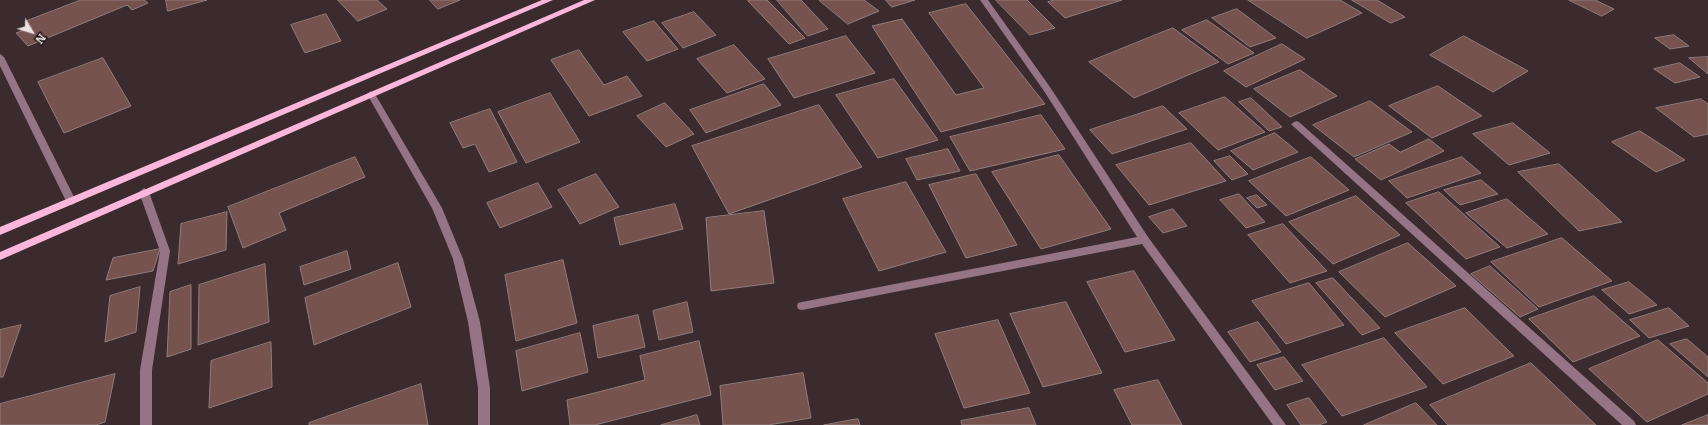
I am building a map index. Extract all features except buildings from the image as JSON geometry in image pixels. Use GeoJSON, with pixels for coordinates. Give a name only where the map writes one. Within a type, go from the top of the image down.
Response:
{"type":"FeatureCollection","features":[{"type":"Feature","properties":{"kind":"main road"},"geometry":{"type":"LineString","coordinates":[[0,231],[549,0]]}},
{"type":"Feature","properties":{"kind":"main road"},"geometry":{"type":"LineString","coordinates":[[0,256],[144,192],[591,0]]}},
{"type":"Feature","properties":{"kind":"street"},"geometry":{"type":"LineString","coordinates":[[984,0],[1047,89],[1144,240],[1280,425]]}},
{"type":"Feature","properties":{"kind":"street"},"geometry":{"type":"LineString","coordinates":[[0,58],[71,201]]}},
{"type":"Feature","properties":{"kind":"street"},"geometry":{"type":"LineString","coordinates":[[371,94],[437,208],[458,259],[474,322],[484,388],[484,425]]}},
{"type":"Feature","properties":{"kind":"street"},"geometry":{"type":"LineString","coordinates":[[1296,124],[1630,425]]}},
{"type":"Feature","properties":{"kind":"street"},"geometry":{"type":"LineString","coordinates":[[144,192],[165,251],[146,370],[146,425]]}},
{"type":"Feature","properties":{"kind":"street"},"geometry":{"type":"LineString","coordinates":[[802,306],[1144,240]]}}]}
